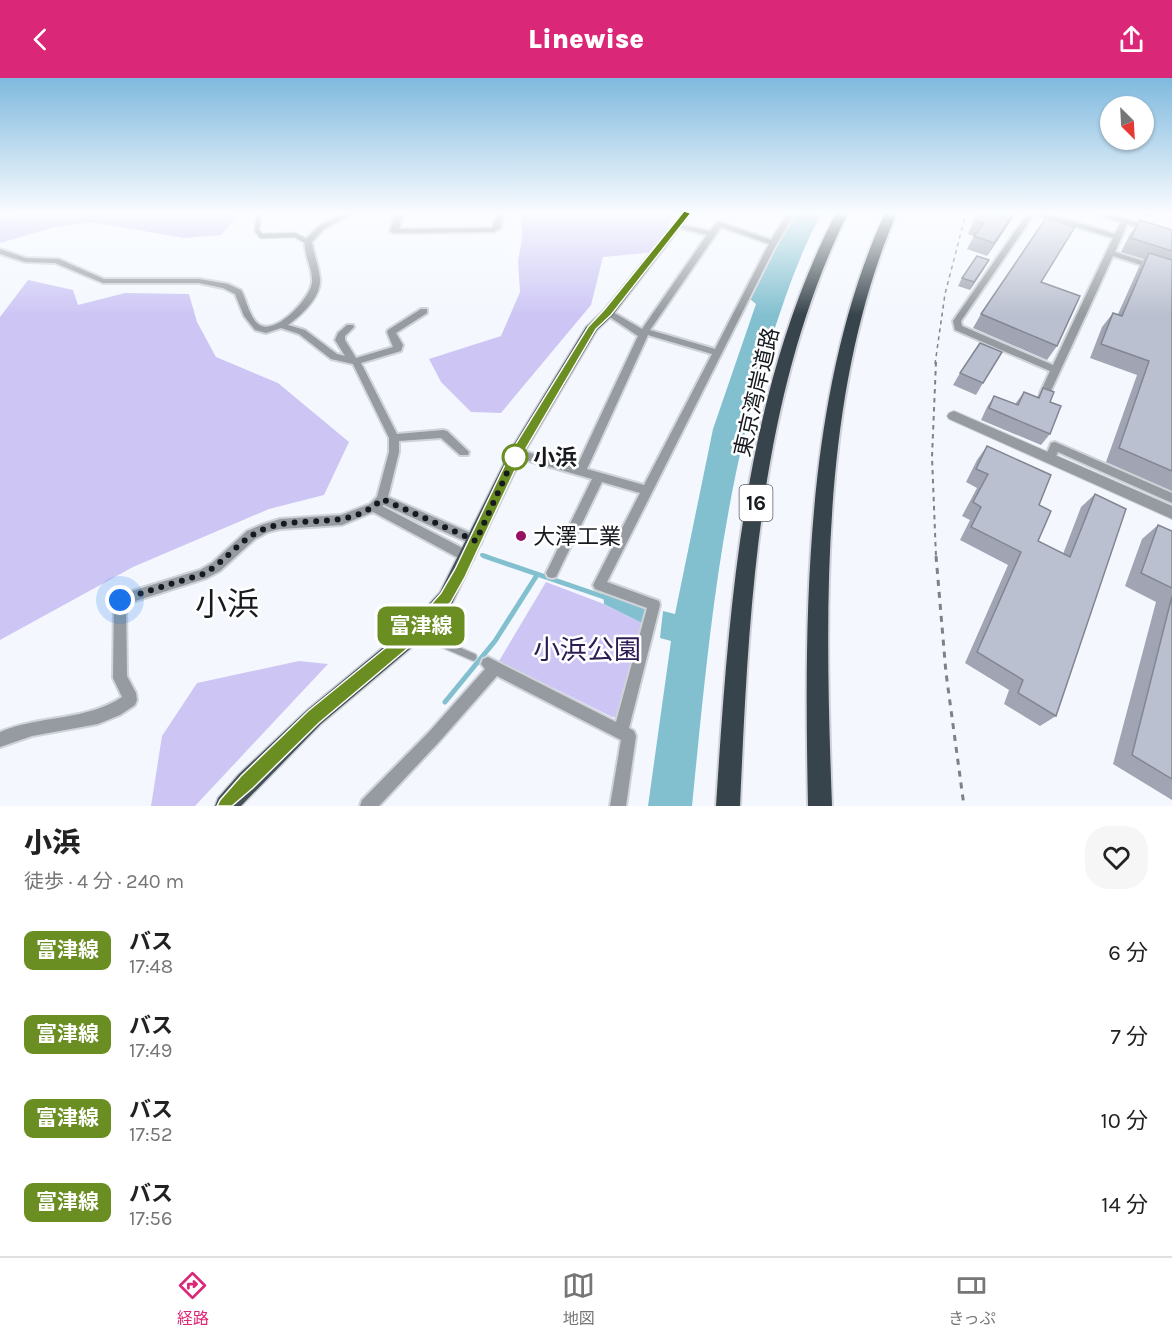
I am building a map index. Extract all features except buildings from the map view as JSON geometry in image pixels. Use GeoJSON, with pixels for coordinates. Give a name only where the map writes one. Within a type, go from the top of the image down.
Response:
{"type":"FeatureCollection","features":[{"type":"Feature","properties":{"kind":"highway","name":"東京湾岸道路"},"geometry":{"type":"LineString","coordinates":[[728,806],[748,549],[766,445],[799,315],[825,247]]}},
{"type":"Feature","properties":{"kind":"highway"},"geometry":{"type":"LineString","coordinates":[[820,806],[820,598],[825,494],[842,367],[862,286],[878,247]]}},
{"type":"Feature","properties":{"kind":"main road"},"geometry":{"type":"LineString","coordinates":[[226,806],[247,782],[314,717],[416,632],[446,598],[476,541],[516,453],[592,327],[608,313],[660,247]]}},
{"type":"Feature","properties":{"kind":"street"},"geometry":{"type":"LineString","coordinates":[[0,251],[25,260],[56,261],[103,281],[199,281],[225,286],[238,292],[256,327],[265,331],[283,326],[313,293],[316,285],[309,247]]}},
{"type":"Feature","properties":{"kind":"street"},"geometry":{"type":"LineString","coordinates":[[580,472],[644,333],[703,247]]}},
{"type":"Feature","properties":{"kind":"street"},"geometry":{"type":"LineString","coordinates":[[621,732],[654,605],[599,585],[771,247]]}},
{"type":"Feature","properties":{"kind":"street"},"geometry":{"type":"LineString","coordinates":[[1008,247],[957,321],[958,328],[1056,370]]}},
{"type":"Feature","properties":{"kind":"street"},"geometry":{"type":"LineString","coordinates":[[1045,393],[1114,247]]}},
{"type":"Feature","properties":{"kind":"street"},"geometry":{"type":"LineString","coordinates":[[1112,253],[1172,273]]}},
{"type":"Feature","properties":{"kind":"street"},"geometry":{"type":"LineString","coordinates":[[283,326],[302,333],[334,357],[354,361],[398,349],[391,332],[424,311]]}},
{"type":"Feature","properties":{"kind":"street"},"geometry":{"type":"LineString","coordinates":[[608,313],[644,333],[718,353]]}},
{"type":"Feature","properties":{"kind":"street"},"geometry":{"type":"LineString","coordinates":[[350,327],[341,335],[340,340],[354,361],[394,438],[394,452],[378,503]]}},
{"type":"Feature","properties":{"kind":"street"},"geometry":{"type":"LineString","coordinates":[[954,416],[1172,513]]}},
{"type":"Feature","properties":{"kind":"street"},"geometry":{"type":"LineString","coordinates":[[394,438],[442,434],[464,452]]}},
{"type":"Feature","properties":{"kind":"street"},"geometry":{"type":"LineString","coordinates":[[1050,458],[1055,446],[1172,498]]}},
{"type":"Feature","properties":{"kind":"street"},"geometry":{"type":"LineString","coordinates":[[516,453],[648,491]]}},
{"type":"Feature","properties":{"kind":"street"},"geometry":{"type":"LineString","coordinates":[[552,573],[599,477]]}},
{"type":"Feature","properties":{"kind":"street"},"geometry":{"type":"LineString","coordinates":[[378,503],[468,556]]}},
{"type":"Feature","properties":{"kind":"street"},"geometry":{"type":"LineString","coordinates":[[0,740],[28,730],[68,725],[105,715],[130,700],[120,678],[120,600],[203,574],[216,567],[251,535],[266,528],[280,524],[342,520],[378,503],[476,541]]}},
{"type":"Feature","properties":{"kind":"street"},"geometry":{"type":"LineString","coordinates":[[368,806],[434,737],[492,666],[629,736],[618,806]]}},
{"type":"Feature","properties":{"kind":"lane"},"geometry":{"type":"LineString","coordinates":[[416,632],[473,657]]}},
{"type":"Feature","properties":{"kind":"path"},"geometry":{"type":"LineString","coordinates":[[954,247],[940,314],[933,384],[930,455],[940,613],[951,724],[964,806]]}},
{"type":"Feature","properties":{"kind":"green space"},"geometry":{"type":"Polygon","coordinates":[[[521,247],[658,247],[656,252],[603,257],[591,305],[501,413],[471,412],[441,382],[429,359],[501,336],[520,292],[518,261],[521,247]]]}},
{"type":"Feature","properties":{"kind":"green space"},"geometry":{"type":"Polygon","coordinates":[[[28,280],[73,290],[78,305],[125,293],[189,294],[197,322],[216,357],[278,383],[349,442],[324,495],[269,509],[133,567],[0,640],[0,317],[28,280]]]}},
{"type":"Feature","properties":{"kind":"green space","name":"小浜公園"},"geometry":{"type":"Polygon","coordinates":[[[546,582],[604,604],[642,623],[622,714],[618,718],[499,661],[546,582]]]}},
{"type":"Feature","properties":{"kind":"green space"},"geometry":{"type":"Polygon","coordinates":[[[299,661],[328,664],[195,806],[151,806],[162,736],[197,683],[299,661]]]}},
{"type":"Feature","properties":{"kind":"water"},"geometry":{"type":"Polygon","coordinates":[[[776,247],[805,247],[771,340],[754,398],[728,513],[711,629],[692,806],[648,806],[671,641],[660,638],[663,611],[675,614],[713,429],[756,304],[750,299],[776,247]]]}},
{"type":"Feature","properties":{"kind":"water"},"geometry":{"type":"Polygon","coordinates":[[[603,592],[647,608],[642,623],[604,604],[603,592]]]}},
{"type":"Feature","properties":{"kind":"waterway"},"geometry":{"type":"LineString","coordinates":[[482,555],[488,557]]}},
{"type":"Feature","properties":{"kind":"waterway"},"geometry":{"type":"LineString","coordinates":[[484,556],[607,598]]}},
{"type":"Feature","properties":{"kind":"waterway"},"geometry":{"type":"LineString","coordinates":[[445,702],[495,641],[537,575]]}},
{"type":"Feature","properties":{"kind":"bus line","name":"富津線"},"geometry":{"type":"LineString","coordinates":[[226,806],[247,782],[314,717],[416,632],[446,598],[516,453],[592,327],[608,313],[660,247]]}},
{"type":"Feature","properties":{"kind":"place","name":"小浜"},"geometry":{"type":"Point","coordinates":[515,457]}},
{"type":"Feature","properties":{"kind":"place","name":"大澤工業"},"geometry":{"type":"Point","coordinates":[521,536]}},
{"type":"Feature","properties":{"kind":"district","name":"小浜"},"geometry":{"type":"Point","coordinates":[227,604]}},
{"type":"Feature","properties":{"kind":"route"},"geometry":{"type":"LineString","coordinates":[[120,600],[203,574],[216,567],[251,535],[266,528],[280,524],[342,520],[374,507],[382,499],[476,541],[516,453],[515,457]]}}]}
